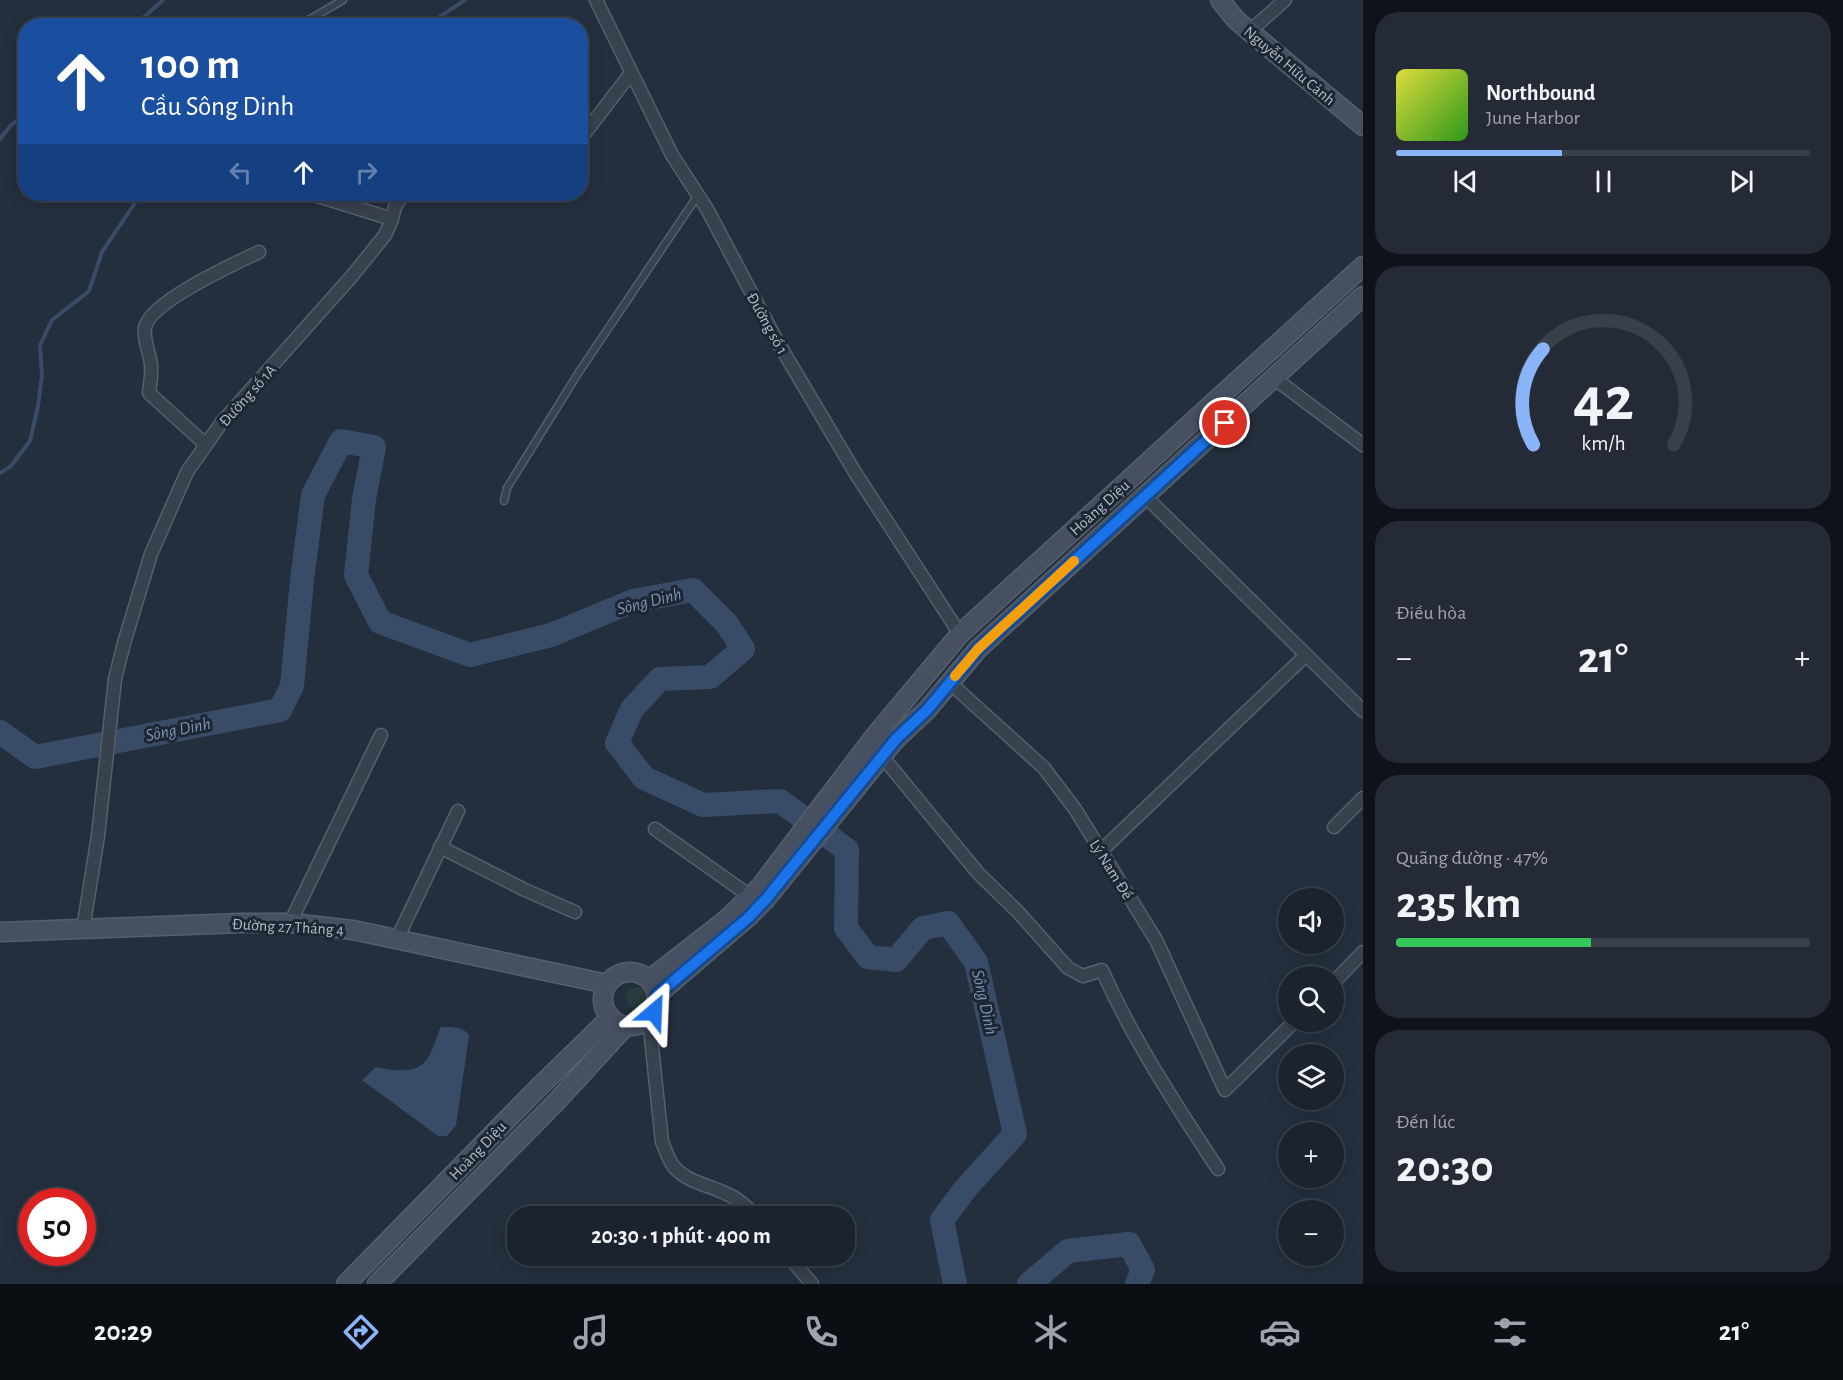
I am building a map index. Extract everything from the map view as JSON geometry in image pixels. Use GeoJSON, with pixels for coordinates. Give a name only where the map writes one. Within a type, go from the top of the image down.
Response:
{"type":"FeatureCollection","features":[{"type":"Feature","properties":{"kind":"main road","name":"Nguyễn Hữu Cảnh"},"geometry":{"type":"LineString","coordinates":[[1220,0],[1236,20],[1363,126]]}},
{"type":"Feature","properties":{"kind":"main road","name":"Hoàng Diệu"},"geometry":{"type":"LineString","coordinates":[[860,770],[907,695],[960,634],[1363,266]]}},
{"type":"Feature","properties":{"kind":"main road","name":"Hoàng Diệu"},"geometry":{"type":"LineString","coordinates":[[860,770],[882,756],[978,649],[1363,296]]}},
{"type":"Feature","properties":{"kind":"main road"},"geometry":{"type":"LineString","coordinates":[[1144,466],[1159,482]]}},
{"type":"Feature","properties":{"kind":"main road"},"geometry":{"type":"LineString","coordinates":[[653,987],[748,918],[860,770]]}},
{"type":"Feature","properties":{"kind":"main road"},"geometry":{"type":"LineString","coordinates":[[653,987],[793,856]]}},
{"type":"Feature","properties":{"kind":"main road","name":"Đường 27 Tháng 4"},"geometry":{"type":"LineString","coordinates":[[0,932],[241,922],[290,924],[353,930],[607,984]]}},
{"type":"Feature","properties":{"kind":"main road"},"geometry":{"type":"LineString","coordinates":[[627,972],[643,975],[653,987],[657,1004],[649,1019],[634,1027],[617,1022],[605,1010],[603,1001],[607,984],[613,978],[627,972]]}},
{"type":"Feature","properties":{"kind":"main road","name":"Hoàng Diệu"},"geometry":{"type":"LineString","coordinates":[[346,1284],[538,1088],[617,1022]]}},
{"type":"Feature","properties":{"kind":"main road","name":"Hoàng Diệu"},"geometry":{"type":"LineString","coordinates":[[377,1284],[565,1092],[617,1022]]}},
{"type":"Feature","properties":{"kind":"street","name":"Đường số 1"},"geometry":{"type":"LineString","coordinates":[[596,0],[672,155],[698,195],[777,341],[856,474],[960,634]]}},
{"type":"Feature","properties":{"kind":"street"},"geometry":{"type":"LineString","coordinates":[[1250,31],[1286,0]]}},
{"type":"Feature","properties":{"kind":"street"},"geometry":{"type":"LineString","coordinates":[[588,129],[631,73]]}},
{"type":"Feature","properties":{"kind":"street"},"geometry":{"type":"LineString","coordinates":[[334,201],[392,219]]}},
{"type":"Feature","properties":{"kind":"street","name":"Đường số 1A"},"geometry":{"type":"LineString","coordinates":[[83,929],[106,774],[115,679],[151,554],[187,472],[205,444],[385,235],[398,201]]}},
{"type":"Feature","properties":{"kind":"street"},"geometry":{"type":"LineString","coordinates":[[205,444],[149,393],[152,368],[146,341],[146,326],[154,313],[202,279],[259,252]]}},
{"type":"Feature","properties":{"kind":"street"},"geometry":{"type":"LineString","coordinates":[[1274,378],[1363,445]]}},
{"type":"Feature","properties":{"kind":"street"},"geometry":{"type":"LineString","coordinates":[[1145,496],[1363,711]]}},
{"type":"Feature","properties":{"kind":"street"},"geometry":{"type":"LineString","coordinates":[[1101,851],[1306,655]]}},
{"type":"Feature","properties":{"kind":"street","name":"Lý Nam Đế"},"geometry":{"type":"LineString","coordinates":[[950,682],[1044,768],[1075,809],[1156,940],[1225,1090],[1284,1032]]}},
{"type":"Feature","properties":{"kind":"street"},"geometry":{"type":"LineString","coordinates":[[290,924],[381,735]]}},
{"type":"Feature","properties":{"kind":"street"},"geometry":{"type":"LineString","coordinates":[[882,756],[978,873],[1026,920],[1068,968],[1083,976],[1102,970],[1121,1012],[1149,1061],[1218,1169]]}},
{"type":"Feature","properties":{"kind":"street"},"geometry":{"type":"LineString","coordinates":[[1334,827],[1363,798]]}},
{"type":"Feature","properties":{"kind":"street"},"geometry":{"type":"LineString","coordinates":[[397,939],[458,811]]}},
{"type":"Feature","properties":{"kind":"street"},"geometry":{"type":"LineString","coordinates":[[655,829],[750,896]]}},
{"type":"Feature","properties":{"kind":"street"},"geometry":{"type":"LineString","coordinates":[[440,847],[525,891],[575,912]]}},
{"type":"Feature","properties":{"kind":"street"},"geometry":{"type":"LineString","coordinates":[[1344,972],[1363,952]]}},
{"type":"Feature","properties":{"kind":"street"},"geometry":{"type":"LineString","coordinates":[[649,1019],[662,1142],[673,1167],[682,1174],[727,1193],[745,1206]]}},
{"type":"Feature","properties":{"kind":"street"},"geometry":{"type":"LineString","coordinates":[[797,1266],[812,1284]]}},
{"type":"Feature","properties":{"kind":"lane"},"geometry":{"type":"LineString","coordinates":[[312,18],[343,0]]}},
{"type":"Feature","properties":{"kind":"lane"},"geometry":{"type":"LineString","coordinates":[[504,501],[507,488],[579,372],[698,195]]}},
{"type":"Feature","properties":{"kind":"green space"},"geometry":{"type":"Polygon","coordinates":[[[637,987],[645,990],[648,998],[645,1006],[637,1009],[629,1006],[626,998],[629,990],[637,987]]]}},
{"type":"Feature","properties":{"kind":"water"},"geometry":{"type":"Polygon","coordinates":[[[441,1027],[461,1029],[469,1036],[456,1125],[447,1136],[438,1136],[362,1080],[376,1067],[414,1069],[424,1063],[441,1027]]]}},
{"type":"Feature","properties":{"kind":"waterway"},"geometry":{"type":"LineString","coordinates":[[143,18],[163,0]]}},
{"type":"Feature","properties":{"kind":"waterway"},"geometry":{"type":"LineString","coordinates":[[438,18],[465,0]]}},
{"type":"Feature","properties":{"kind":"waterway"},"geometry":{"type":"LineString","coordinates":[[0,139],[18,120]]}},
{"type":"Feature","properties":{"kind":"waterway"},"geometry":{"type":"LineString","coordinates":[[0,473],[11,466],[30,441],[42,375],[40,345],[52,320],[89,291],[102,252],[136,201]]}},
{"type":"Feature","properties":{"kind":"waterway","name":"Sông Dinh"},"geometry":{"type":"LineString","coordinates":[[0,732],[35,757],[280,710],[292,686],[313,495],[341,441],[374,447],[364,499],[356,575],[380,622],[470,655],[551,635],[633,601],[693,590],[727,624],[743,649],[710,677],[660,679],[632,709],[617,743],[644,778],[703,805],[780,801],[847,850],[846,928],[868,957],[896,960],[923,928],[948,923],[976,962],[1015,1134],[966,1188],[942,1220],[955,1284]]}},
{"type":"Feature","properties":{"kind":"waterway","name":"Sông Dinh"},"geometry":{"type":"LineString","coordinates":[[1029,1284],[1068,1251],[1129,1244],[1143,1270],[1137,1284]]}},
{"type":"Feature","properties":{"kind":"slow traffic"},"geometry":{"type":"LineString","coordinates":[[955,676],[978,649],[1074,561]]}},
{"type":"Feature","properties":{"kind":"route"},"geometry":{"type":"LineString","coordinates":[[654,1012],[657,995],[748,918],[766,899],[896,739],[927,710],[978,649],[1225,423]]}}]}
